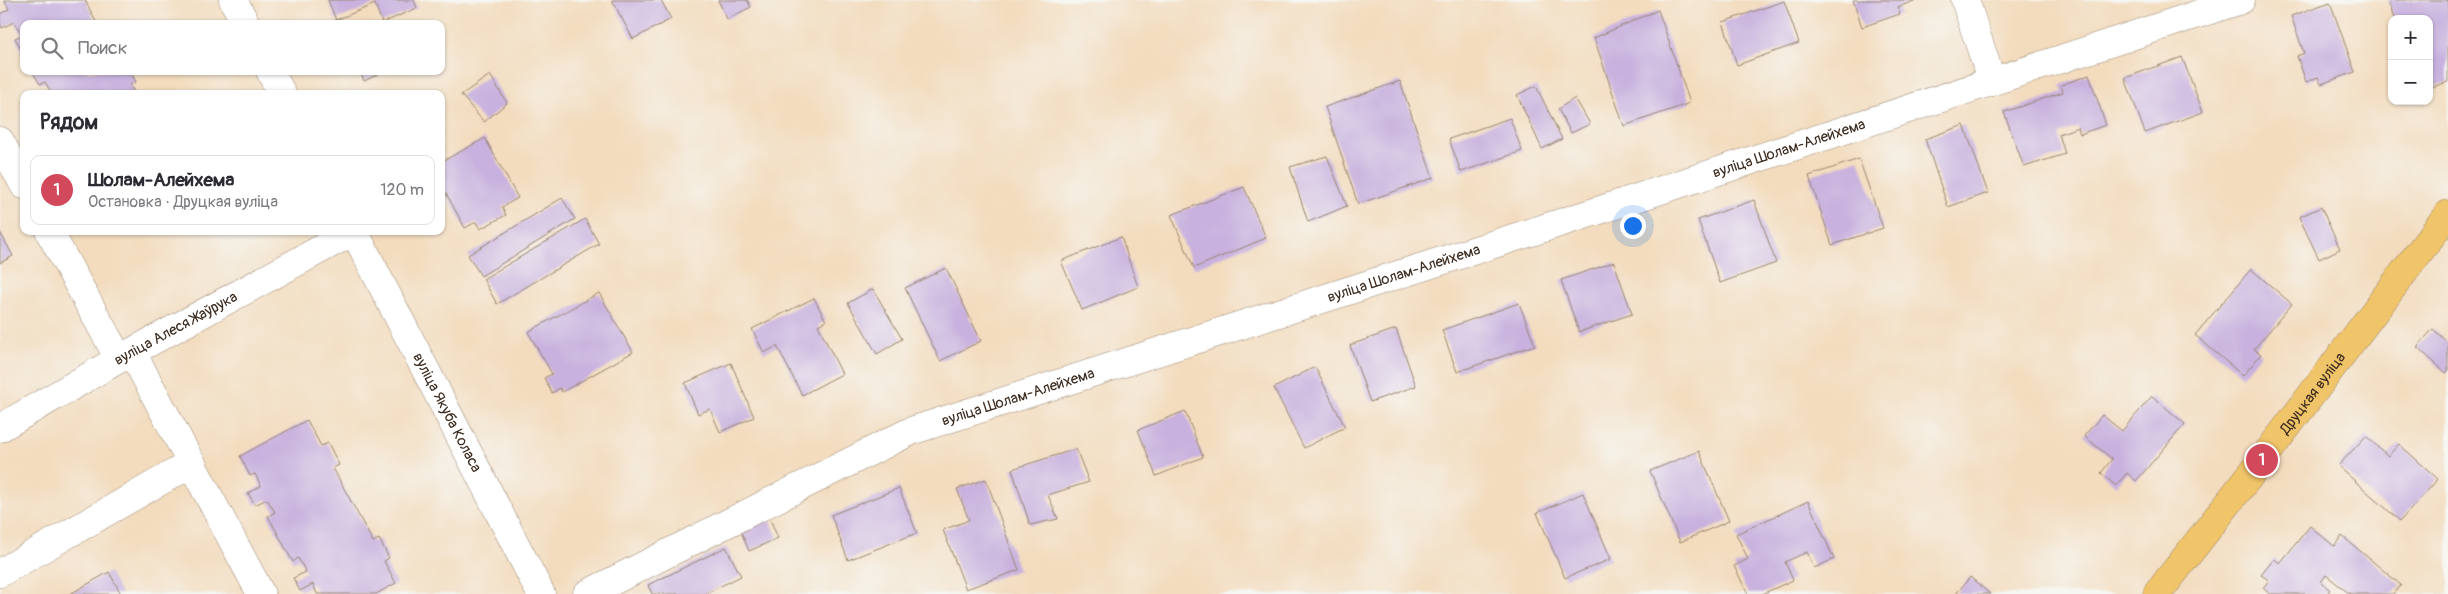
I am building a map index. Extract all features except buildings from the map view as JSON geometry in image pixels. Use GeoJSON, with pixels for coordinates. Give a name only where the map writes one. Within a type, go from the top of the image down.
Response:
{"type":"FeatureCollection","features":[{"type":"Feature","properties":{"kind":"main road","name":"Друцкая вуліца"},"geometry":{"type":"LineString","coordinates":[[2156,594],[2274,444],[2448,214]]}},
{"type":"Feature","properties":{"kind":"street"},"geometry":{"type":"LineString","coordinates":[[234,0],[244,20]]}},
{"type":"Feature","properties":{"kind":"street"},"geometry":{"type":"LineString","coordinates":[[1965,0],[1992,82]]}},
{"type":"Feature","properties":{"kind":"street","name":"вуліца Шолам-Алейхема"},"geometry":{"type":"LineString","coordinates":[[587,594],[912,430],[1594,212],[2241,0]]}},
{"type":"Feature","properties":{"kind":"street"},"geometry":{"type":"LineString","coordinates":[[272,75],[280,90]]}},
{"type":"Feature","properties":{"kind":"street"},"geometry":{"type":"LineString","coordinates":[[0,141],[20,177]]}},
{"type":"Feature","properties":{"kind":"street"},"geometry":{"type":"LineString","coordinates":[[51,235],[192,463],[261,594]]}},
{"type":"Feature","properties":{"kind":"street","name":"вуліца Алеся Жаўрука"},"geometry":{"type":"LineString","coordinates":[[0,428],[126,355],[347,235]]}},
{"type":"Feature","properties":{"kind":"street","name":"вуліца Якуба Коласа"},"geometry":{"type":"LineString","coordinates":[[356,235],[541,594]]}},
{"type":"Feature","properties":{"kind":"street"},"geometry":{"type":"LineString","coordinates":[[0,573],[192,463]]}},
{"type":"Feature","properties":{"kind":"place","name":"Шолам-Алейхема"},"geometry":{"type":"Point","coordinates":[2262,460]}}]}
